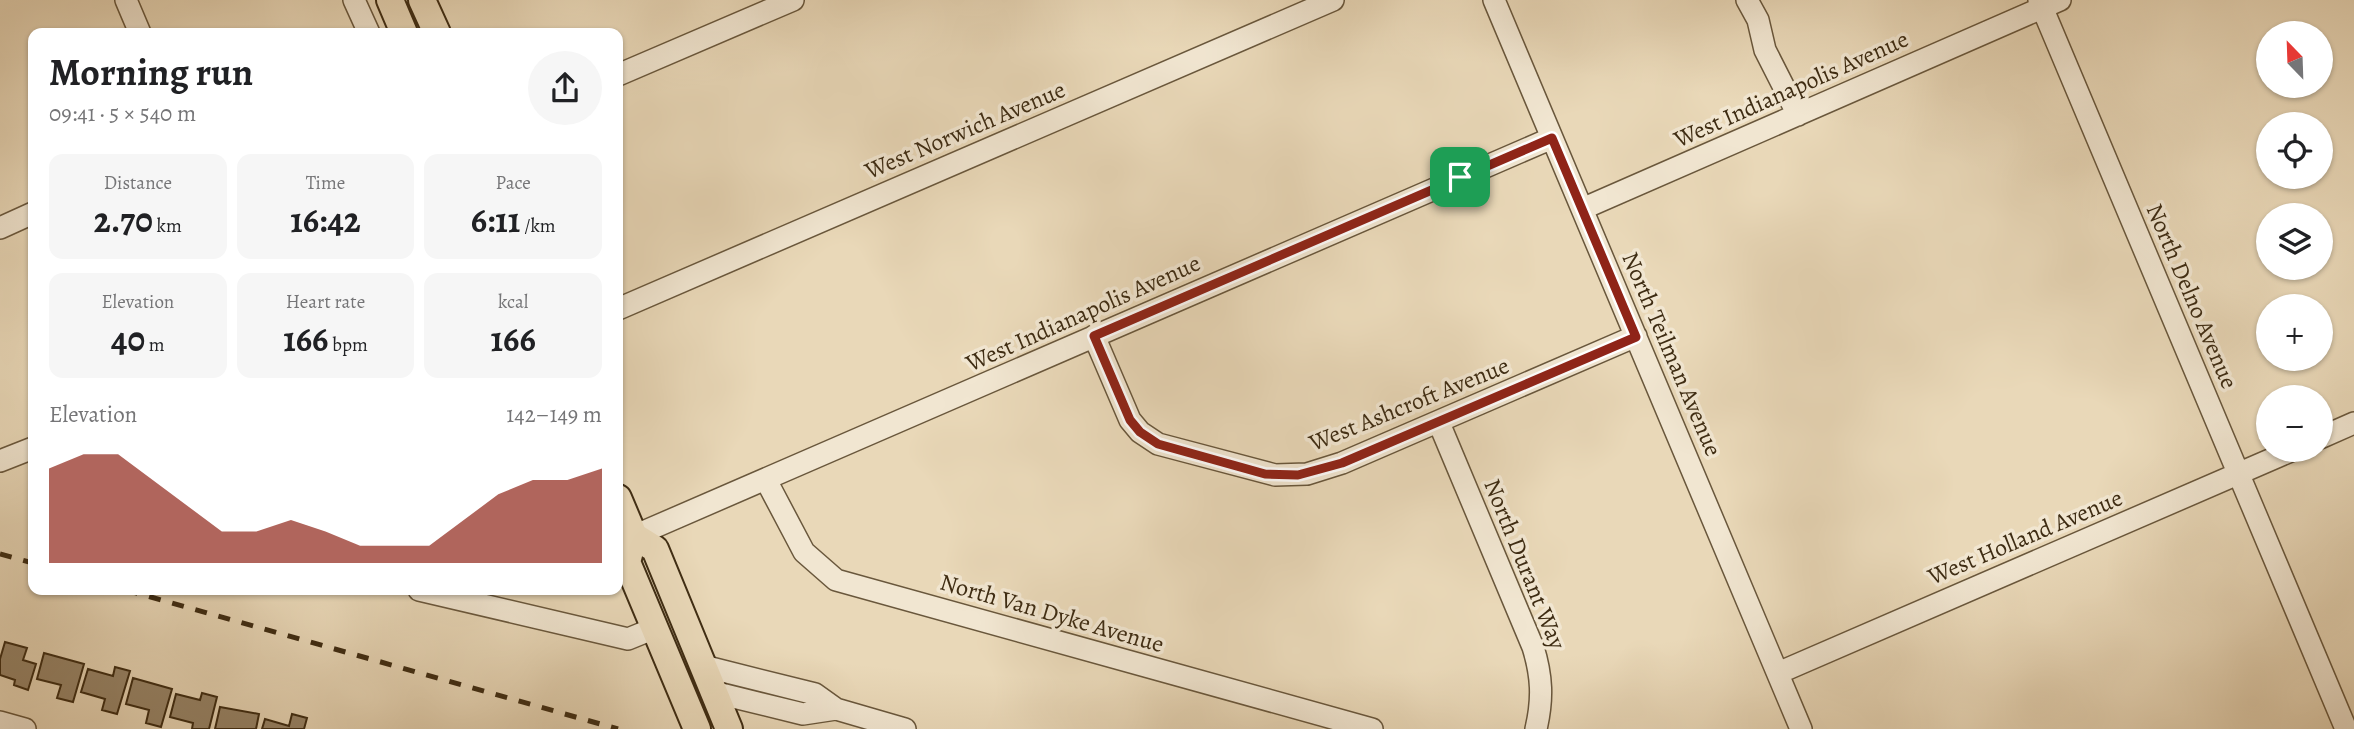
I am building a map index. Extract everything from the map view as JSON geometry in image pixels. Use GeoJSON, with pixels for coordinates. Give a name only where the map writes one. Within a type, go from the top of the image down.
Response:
{"type":"FeatureCollection","features":[{"type":"Feature","properties":{"kind":"main road"},"geometry":{"type":"LineString","coordinates":[[390,0],[402,28]]}},
{"type":"Feature","properties":{"kind":"main road"},"geometry":{"type":"LineString","coordinates":[[422,0],[434,28]]}},
{"type":"Feature","properties":{"kind":"main road"},"geometry":{"type":"LineString","coordinates":[[623,510],[634,536],[655,550],[729,729]]}},
{"type":"Feature","properties":{"kind":"main road"},"geometry":{"type":"LineString","coordinates":[[634,536],[627,562],[697,729]]}},
{"type":"Feature","properties":{"kind":"main road"},"geometry":{"type":"LineString","coordinates":[[655,628],[675,638],[698,684],[713,692]]}},
{"type":"Feature","properties":{"kind":"street"},"geometry":{"type":"LineString","coordinates":[[126,0],[138,28]]}},
{"type":"Feature","properties":{"kind":"street"},"geometry":{"type":"LineString","coordinates":[[355,0],[367,28]]}},
{"type":"Feature","properties":{"kind":"street"},"geometry":{"type":"LineString","coordinates":[[623,73],[793,0]]}},
{"type":"Feature","properties":{"kind":"street","name":"West Norwich Avenue"},"geometry":{"type":"LineString","coordinates":[[623,307],[1333,0]]}},
{"type":"Feature","properties":{"kind":"street","name":"North Teilman Avenue"},"geometry":{"type":"LineString","coordinates":[[1494,0],[1801,729]]}},
{"type":"Feature","properties":{"kind":"street"},"geometry":{"type":"LineString","coordinates":[[1747,0],[1758,20],[1765,50],[1798,115]]}},
{"type":"Feature","properties":{"kind":"street","name":"West Indianapolis Avenue"},"geometry":{"type":"LineString","coordinates":[[1582,209],[2047,3]]}},
{"type":"Feature","properties":{"kind":"street","name":"North Delno Avenue"},"geometry":{"type":"LineString","coordinates":[[2047,3],[2346,729]]}},
{"type":"Feature","properties":{"kind":"street","name":"West Indianapolis Avenue"},"geometry":{"type":"LineString","coordinates":[[634,536],[1552,138]]}},
{"type":"Feature","properties":{"kind":"street"},"geometry":{"type":"LineString","coordinates":[[0,228],[28,215]]}},
{"type":"Feature","properties":{"kind":"street","name":"West Ashcroft Avenue"},"geometry":{"type":"LineString","coordinates":[[1094,336],[1126,412],[1140,432],[1165,447],[1258,472],[1291,476],[1315,472],[1439,423],[1636,337]]}},
{"type":"Feature","properties":{"kind":"street","name":"North Durant Way"},"geometry":{"type":"LineString","coordinates":[[1439,423],[1533,646],[1542,692],[1536,729]]}},
{"type":"Feature","properties":{"kind":"street"},"geometry":{"type":"LineString","coordinates":[[2333,433],[2354,424]]}},
{"type":"Feature","properties":{"kind":"street"},"geometry":{"type":"LineString","coordinates":[[0,461],[28,450]]}},
{"type":"Feature","properties":{"kind":"street","name":"West Holland Avenue"},"geometry":{"type":"LineString","coordinates":[[1778,673],[2265,462]]}},
{"type":"Feature","properties":{"kind":"street","name":"North Van Dyke Avenue"},"geometry":{"type":"LineString","coordinates":[[766,480],[804,552],[836,580],[1372,729]]}},
{"type":"Feature","properties":{"kind":"street"},"geometry":{"type":"LineString","coordinates":[[440,595],[628,639],[655,628]]}},
{"type":"Feature","properties":{"kind":"street"},"geometry":{"type":"LineString","coordinates":[[703,666],[815,694],[836,709],[905,729]]}},
{"type":"Feature","properties":{"kind":"street"},"geometry":{"type":"LineString","coordinates":[[713,692],[803,714],[836,709]]}},
{"type":"Feature","properties":{"kind":"street"},"geometry":{"type":"LineString","coordinates":[[0,722],[25,729]]}},
{"type":"Feature","properties":{"kind":"building"},"geometry":{"type":"Polygon","coordinates":[[[5,642],[27,648],[23,660],[36,664],[28,690],[14,685],[15,680],[0,675],[0,659],[5,642]]]}},
{"type":"Feature","properties":{"kind":"building"},"geometry":{"type":"Polygon","coordinates":[[[44,653],[84,664],[73,702],[57,698],[61,685],[37,679],[44,653]]]}},
{"type":"Feature","properties":{"kind":"building"},"geometry":{"type":"Polygon","coordinates":[[[115,667],[130,671],[117,714],[102,710],[105,699],[81,692],[88,669],[113,676],[115,667]]]}},
{"type":"Feature","properties":{"kind":"building"},"geometry":{"type":"Polygon","coordinates":[[[133,678],[172,689],[161,727],[146,723],[149,710],[126,704],[133,678]]]}},
{"type":"Feature","properties":{"kind":"building"},"geometry":{"type":"Polygon","coordinates":[[[202,693],[217,697],[209,729],[192,729],[193,723],[170,717],[176,694],[200,700],[202,693]]]}},
{"type":"Feature","properties":{"kind":"building"},"geometry":{"type":"Polygon","coordinates":[[[220,707],[259,714],[256,729],[215,729],[220,707]]]}},
{"type":"Feature","properties":{"kind":"building"},"geometry":{"type":"Polygon","coordinates":[[[292,714],[307,718],[304,729],[262,729],[265,719],[289,726],[292,714]]]}},
{"type":"Feature","properties":{"kind":"railway"},"geometry":{"type":"LineString","coordinates":[[0,554],[28,562]]}},
{"type":"Feature","properties":{"kind":"railway"},"geometry":{"type":"LineString","coordinates":[[144,595],[618,729]]}},
{"type":"Feature","properties":{"kind":"route"},"geometry":{"type":"LineString","coordinates":[[1552,138],[1636,337],[1439,423],[1315,472],[1283,476],[1265,474],[1158,444],[1135,427],[1094,336],[1460,177],[1552,138]]}}]}
